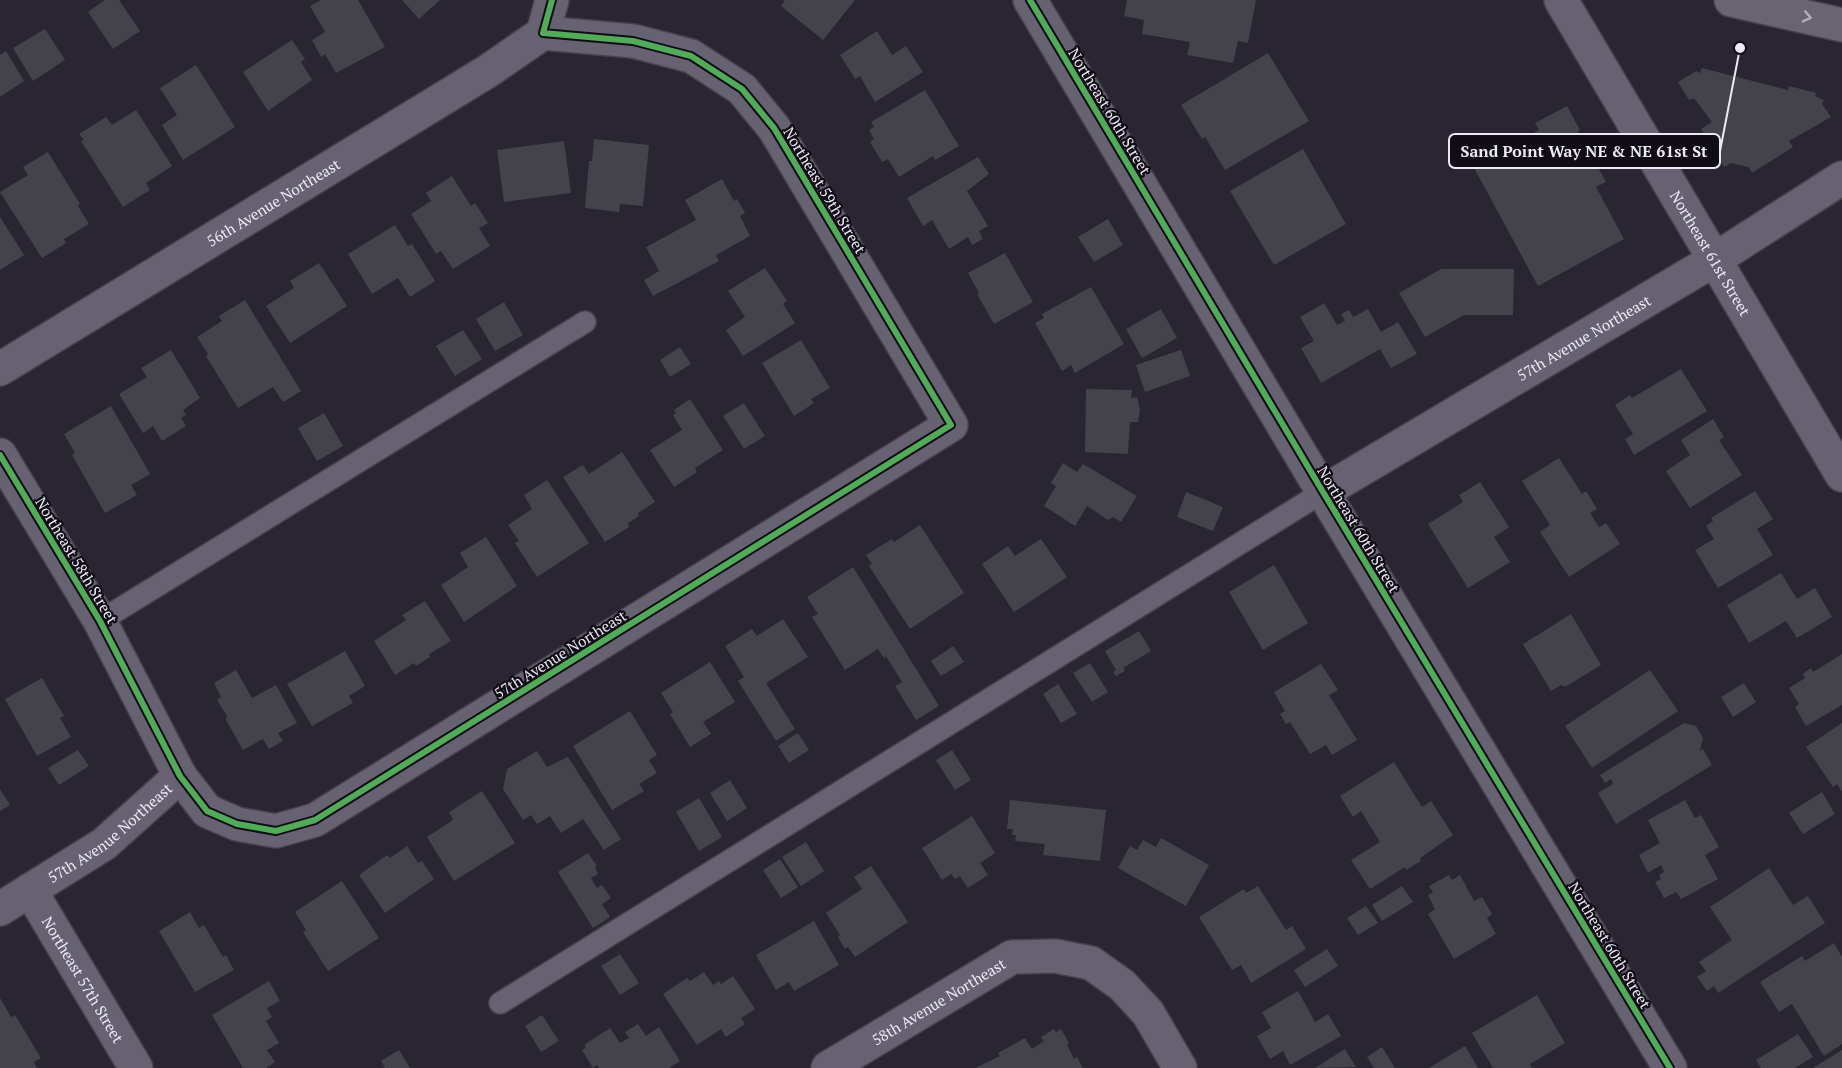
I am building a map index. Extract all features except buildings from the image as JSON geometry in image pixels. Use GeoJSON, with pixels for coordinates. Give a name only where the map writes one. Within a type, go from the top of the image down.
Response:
{"type":"FeatureCollection","features":[{"type":"Feature","properties":{"kind":"main road"},"geometry":{"type":"LineString","coordinates":[[1731,0],[1842,25]]}},
{"type":"Feature","properties":{"kind":"street"},"geometry":{"type":"LineString","coordinates":[[543,33],[552,0]]}},
{"type":"Feature","properties":{"kind":"street","name":"Northeast 60th Street"},"geometry":{"type":"LineString","coordinates":[[1030,0],[1670,1068]]}},
{"type":"Feature","properties":{"kind":"street","name":"Northeast 61st Street"},"geometry":{"type":"LineString","coordinates":[[1561,0],[1842,475]]}},
{"type":"Feature","properties":{"kind":"street","name":"56th Avenue Northeast"},"geometry":{"type":"LineString","coordinates":[[0,369],[478,77],[543,33]]}},
{"type":"Feature","properties":{"kind":"street","name":"Northeast 59th Street"},"geometry":{"type":"LineString","coordinates":[[543,33],[633,41],[692,56],[742,88],[774,128],[951,425]]}},
{"type":"Feature","properties":{"kind":"street","name":"57th Avenue Northeast"},"geometry":{"type":"LineString","coordinates":[[1323,492],[1714,261],[1842,178]]}},
{"type":"Feature","properties":{"kind":"street","name":"57th Avenue Northeast"},"geometry":{"type":"LineString","coordinates":[[0,909],[104,844],[180,776],[207,811],[237,824],[276,831],[315,820],[951,425]]}},
{"type":"Feature","properties":{"kind":"street","name":"Northeast 58th Street"},"geometry":{"type":"LineString","coordinates":[[0,455],[100,621],[180,776]]}},
{"type":"Feature","properties":{"kind":"street","name":"Northeast 57th Street"},"geometry":{"type":"LineString","coordinates":[[30,890],[136,1068]]}},
{"type":"Feature","properties":{"kind":"street","name":"58th Avenue Northeast"},"geometry":{"type":"LineString","coordinates":[[828,1068],[1012,957],[1055,956],[1091,963],[1122,985],[1148,1013],[1180,1068]]}},
{"type":"Feature","properties":{"kind":"lane"},"geometry":{"type":"LineString","coordinates":[[100,621],[585,322]]}},
{"type":"Feature","properties":{"kind":"lane"},"geometry":{"type":"LineString","coordinates":[[500,1003],[1323,492]]}},
{"type":"Feature","properties":{"kind":"cycle path"},"geometry":{"type":"LineString","coordinates":[[0,455],[100,621],[180,776],[207,811],[237,824],[276,831],[315,820],[951,425],[774,128],[742,89],[691,56],[633,41],[543,33],[552,0]]}},
{"type":"Feature","properties":{"kind":"cycle path"},"geometry":{"type":"LineString","coordinates":[[1030,0],[1670,1068]]}},
{"type":"Feature","properties":{"kind":"place","name":"Sand Point Way NE & NE 61st St"},"geometry":{"type":"Point","coordinates":[1740,48]}}]}
